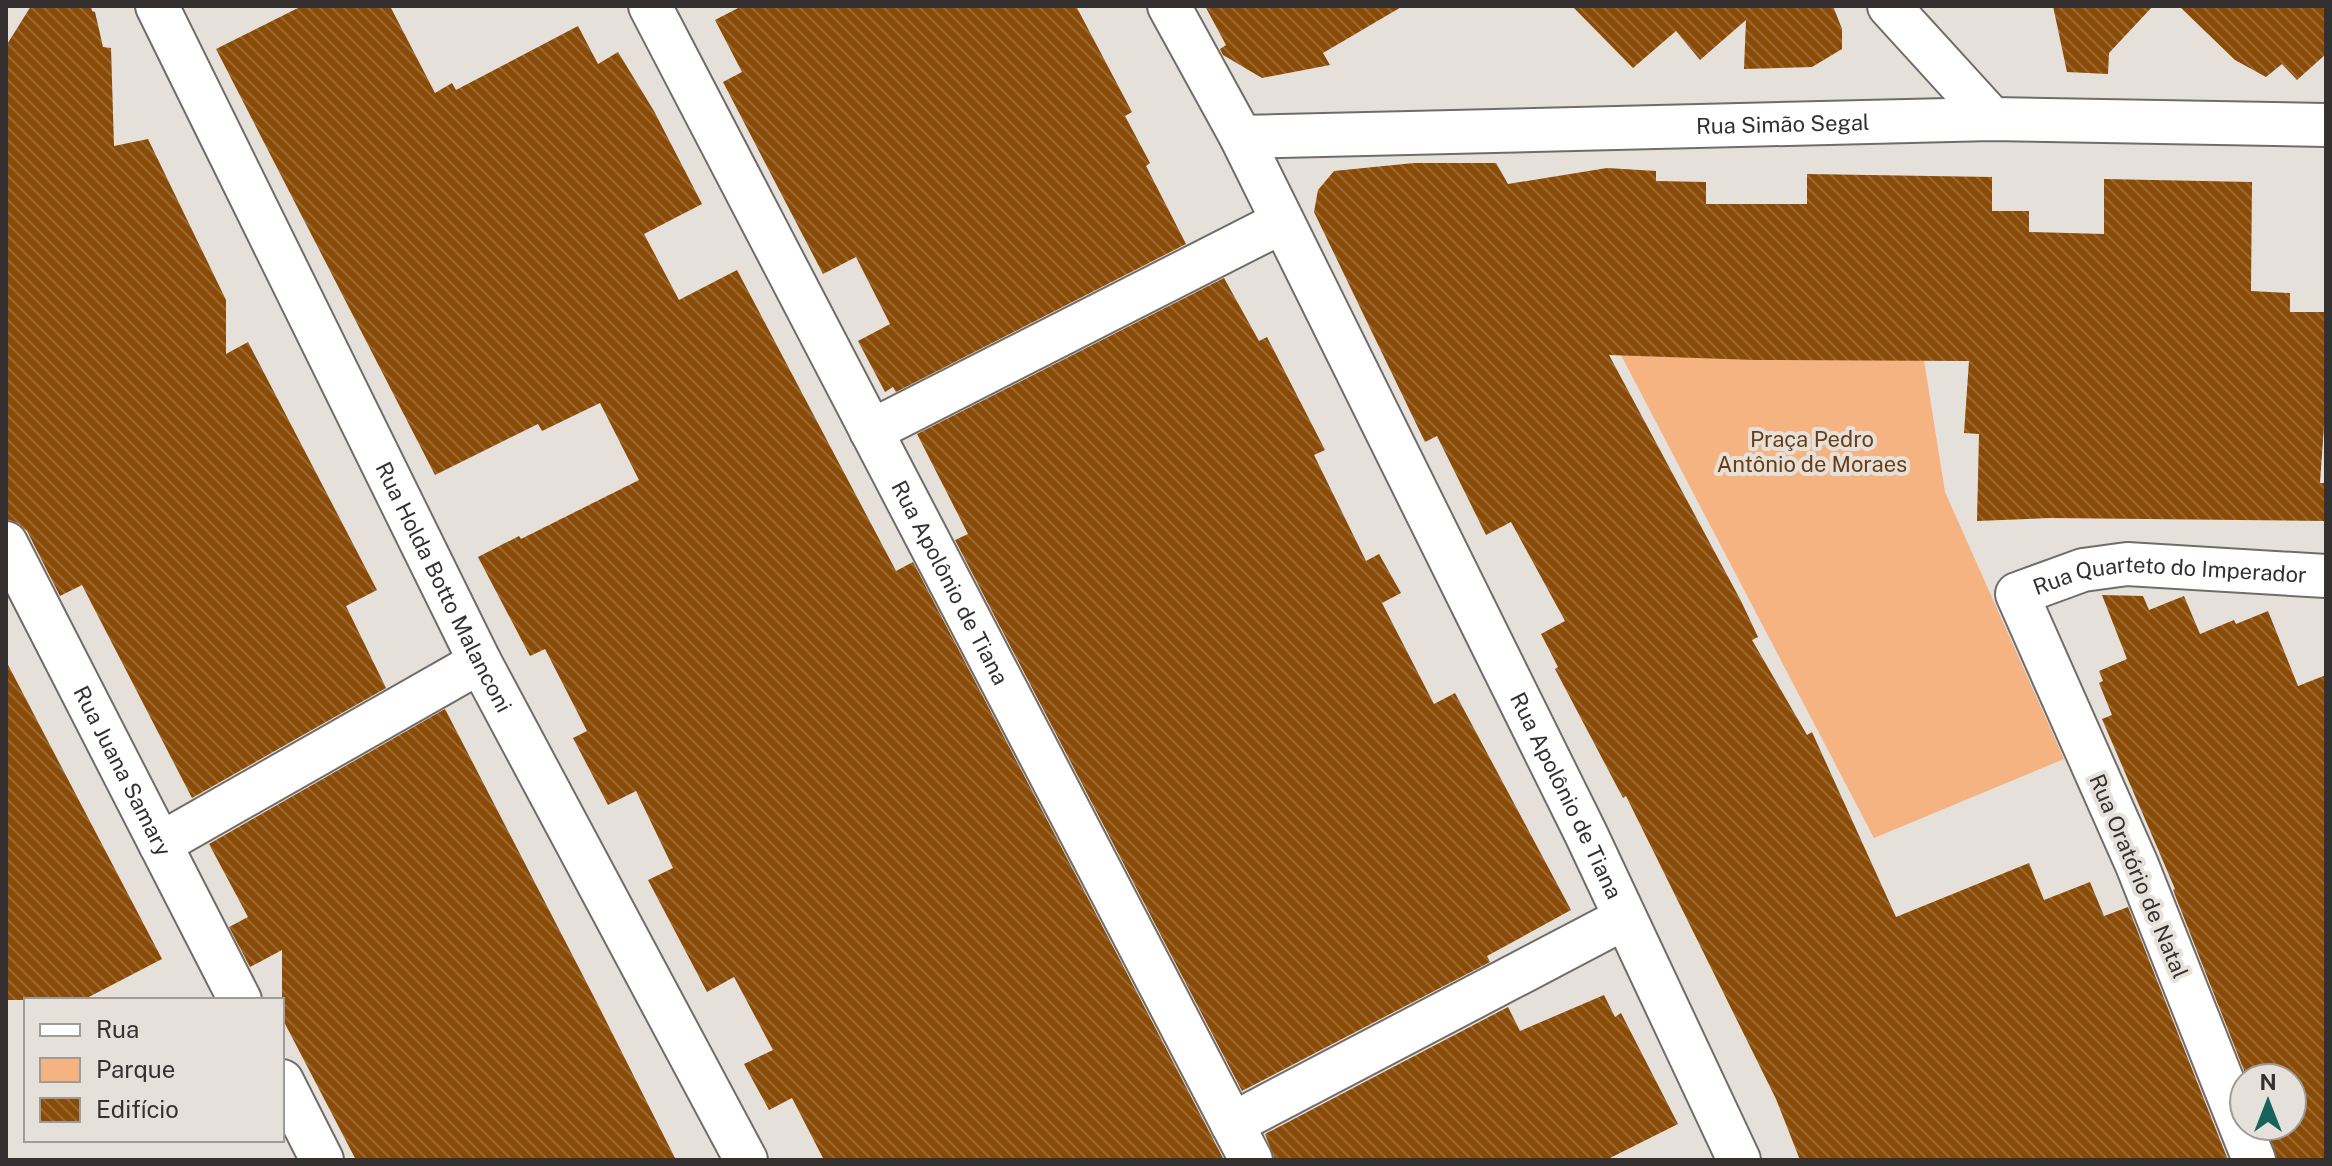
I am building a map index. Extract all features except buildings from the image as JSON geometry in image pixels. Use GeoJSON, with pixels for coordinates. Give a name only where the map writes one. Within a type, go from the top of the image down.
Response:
{"type":"FeatureCollection","features":[{"type":"Feature","properties":{"kind":"street","name":"Rua Holda Botto Malanconi"},"geometry":{"type":"LineString","coordinates":[[157,6],[480,662],[746,1160]]}},
{"type":"Feature","properties":{"kind":"street","name":"Rua Apolônio de Tiana"},"geometry":{"type":"LineString","coordinates":[[650,6],[1251,1160]]}},
{"type":"Feature","properties":{"kind":"street","name":"Rua Apolônio de Tiana"},"geometry":{"type":"LineString","coordinates":[[1169,6],[1241,137],[1625,918],[1739,1160]]}},
{"type":"Feature","properties":{"kind":"street"},"geometry":{"type":"LineString","coordinates":[[1889,6],[1992,119]]}},
{"type":"Feature","properties":{"kind":"street","name":"Rua Simão Segal"},"geometry":{"type":"LineString","coordinates":[[1241,137],[1992,119],[2326,125]]}},
{"type":"Feature","properties":{"kind":"street"},"geometry":{"type":"LineString","coordinates":[[871,431],[1282,222]]}},
{"type":"Feature","properties":{"kind":"street","name":"Rua Juana Samary"},"geometry":{"type":"LineString","coordinates":[[6,543],[239,998]]}},
{"type":"Feature","properties":{"kind":"street","name":"Rua Quarteto do Imperador"},"geometry":{"type":"LineString","coordinates":[[2017,594],[2083,570],[2127,564],[2326,576]]}},
{"type":"Feature","properties":{"kind":"street","name":"Rua Oratório de Natal"},"geometry":{"type":"LineString","coordinates":[[2017,594],[2137,865],[2254,1160]]}},
{"type":"Feature","properties":{"kind":"street"},"geometry":{"type":"LineString","coordinates":[[160,844],[480,662]]}},
{"type":"Feature","properties":{"kind":"street"},"geometry":{"type":"LineString","coordinates":[[1232,1124],[1625,918]]}},
{"type":"Feature","properties":{"kind":"street"},"geometry":{"type":"LineString","coordinates":[[284,1085],[322,1160]]}},
{"type":"Feature","properties":{"kind":"green space","name":"Praça Pedro Antônio de Moraes"},"geometry":{"type":"Polygon","coordinates":[[[1601,317],[1919,329],[1945,492],[2064,759],[1874,838],[1601,317]]]}}]}
